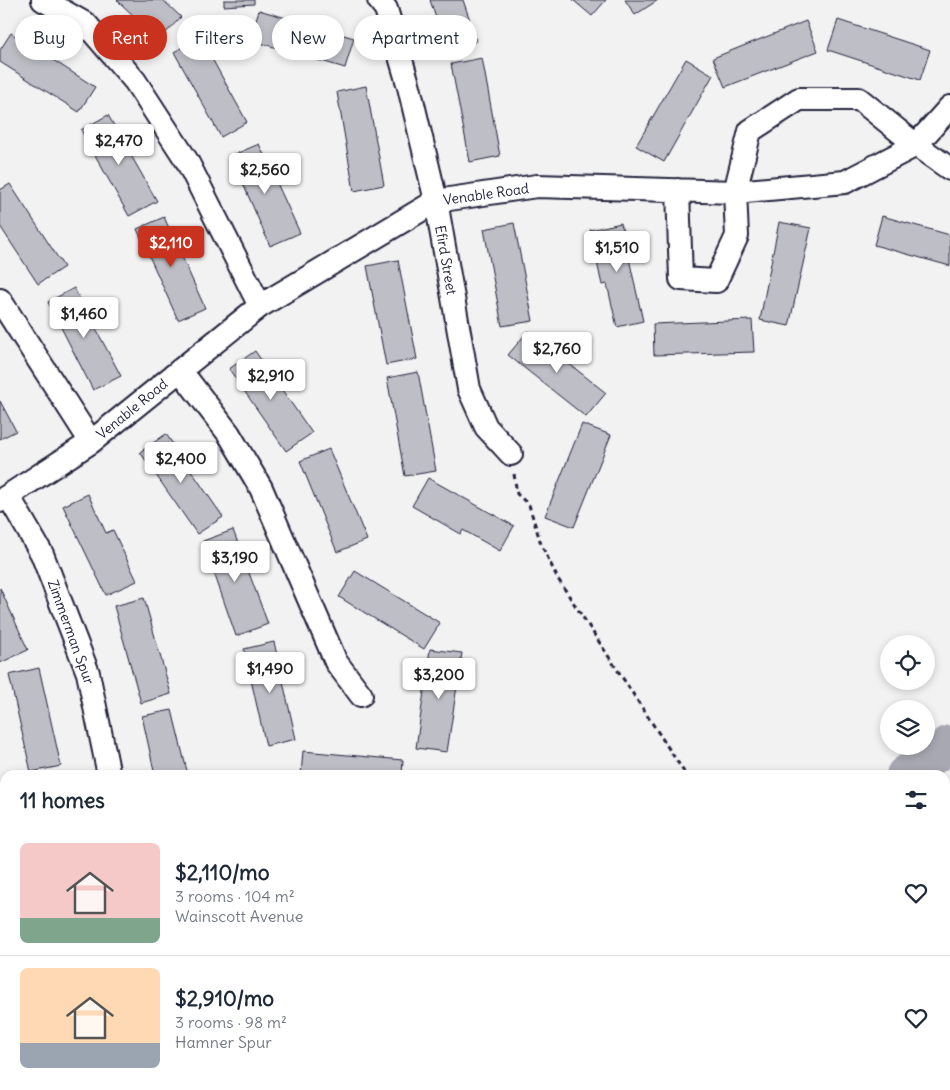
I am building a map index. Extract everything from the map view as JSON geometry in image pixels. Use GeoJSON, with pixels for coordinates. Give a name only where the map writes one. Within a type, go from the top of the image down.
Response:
{"type":"FeatureCollection","features":[{"type":"Feature","properties":{"kind":"street"},"geometry":{"type":"LineString","coordinates":[[43,0],[86,24],[135,82],[187,161],[260,306]]}},
{"type":"Feature","properties":{"kind":"street","name":"Efird Street"},"geometry":{"type":"LineString","coordinates":[[379,0],[386,9],[409,87],[436,201],[469,389],[486,427],[510,454]]}},
{"type":"Feature","properties":{"kind":"street"},"geometry":{"type":"LineString","coordinates":[[678,190],[681,278],[716,281],[737,236],[736,192],[750,131],[799,98],[860,99],[950,170]]}},
{"type":"Feature","properties":{"kind":"street","name":"Venable Road"},"geometry":{"type":"LineString","coordinates":[[4,499],[90,442],[260,306],[436,201],[536,186],[736,192],[845,182],[916,145],[950,107]]}},
{"type":"Feature","properties":{"kind":"street"},"geometry":{"type":"LineString","coordinates":[[0,300],[90,442]]}},
{"type":"Feature","properties":{"kind":"street"},"geometry":{"type":"LineString","coordinates":[[180,370],[229,434],[261,488],[336,662],[361,695]]}},
{"type":"Feature","properties":{"kind":"street","name":"Zimmerman Spur"},"geometry":{"type":"LineString","coordinates":[[4,499],[42,554],[88,673],[108,770]]}},
{"type":"Feature","properties":{"kind":"path"},"geometry":{"type":"LineString","coordinates":[[510,454],[517,494],[529,505],[541,544],[558,579],[683,770]]}},
{"type":"Feature","properties":{"kind":"building"},"geometry":{"type":"Polygon","coordinates":[[[117,0],[163,0],[179,15],[177,15],[177,21],[167,32],[167,15],[133,15],[117,0]]]}},
{"type":"Feature","properties":{"kind":"building"},"geometry":{"type":"Polygon","coordinates":[[[224,0],[254,0],[254,4],[224,6],[224,0]]]}},
{"type":"Feature","properties":{"kind":"building"},"geometry":{"type":"Polygon","coordinates":[[[430,0],[463,0],[468,15],[435,15],[430,0]]]}},
{"type":"Feature","properties":{"kind":"building"},"geometry":{"type":"Polygon","coordinates":[[[573,0],[606,0],[592,16],[573,0]]]}},
{"type":"Feature","properties":{"kind":"building"},"geometry":{"type":"Polygon","coordinates":[[[625,0],[658,0],[635,15],[625,0]]]}},
{"type":"Feature","properties":{"kind":"building"},"geometry":{"type":"Polygon","coordinates":[[[259,10],[276,15],[272,15],[272,46],[262,44],[262,15],[258,15],[259,10]]]}},
{"type":"Feature","properties":{"kind":"building"},"geometry":{"type":"Polygon","coordinates":[[[838,20],[930,50],[920,80],[828,50],[838,20]]]}},
{"type":"Feature","properties":{"kind":"building"},"geometry":{"type":"Polygon","coordinates":[[[806,21],[818,51],[725,87],[713,58],[806,21]]]}},
{"type":"Feature","properties":{"kind":"building"},"geometry":{"type":"Polygon","coordinates":[[[11,33],[15,36],[15,60],[53,60],[95,87],[79,112],[0,62],[0,50],[11,33]]]}},
{"type":"Feature","properties":{"kind":"building"},"geometry":{"type":"Polygon","coordinates":[[[344,35],[354,38],[345,68],[318,60],[344,60],[344,35]]]}},
{"type":"Feature","properties":{"kind":"building"},"geometry":{"type":"Polygon","coordinates":[[[482,58],[500,156],[470,162],[451,64],[482,58]]]}},
{"type":"Feature","properties":{"kind":"building"},"geometry":{"type":"Polygon","coordinates":[[[686,59],[713,75],[664,162],[636,146],[686,59]]]}},
{"type":"Feature","properties":{"kind":"building"},"geometry":{"type":"Polygon","coordinates":[[[178,60],[213,60],[247,122],[221,137],[178,60]]]}},
{"type":"Feature","properties":{"kind":"building"},"geometry":{"type":"Polygon","coordinates":[[[366,86],[384,185],[354,191],[337,92],[366,86]]]}},
{"type":"Feature","properties":{"kind":"building"},"geometry":{"type":"Polygon","coordinates":[[[108,115],[157,201],[129,216],[81,130],[108,115]]]}},
{"type":"Feature","properties":{"kind":"building"},"geometry":{"type":"Polygon","coordinates":[[[259,144],[300,233],[270,246],[231,156],[259,144]]]}},
{"type":"Feature","properties":{"kind":"building"},"geometry":{"type":"Polygon","coordinates":[[[10,184],[64,267],[38,284],[0,226],[0,190],[10,184]]]}},
{"type":"Feature","properties":{"kind":"building"},"geometry":{"type":"Polygon","coordinates":[[[882,216],[950,235],[950,266],[874,245],[882,216]]]}},
{"type":"Feature","properties":{"kind":"building"},"geometry":{"type":"Polygon","coordinates":[[[164,217],[205,308],[178,320],[137,229],[164,217]]]}},
{"type":"Feature","properties":{"kind":"building"},"geometry":{"type":"Polygon","coordinates":[[[779,222],[811,228],[789,326],[760,320],[779,222]]]}},
{"type":"Feature","properties":{"kind":"building"},"geometry":{"type":"Polygon","coordinates":[[[514,223],[533,321],[502,326],[484,229],[514,223]]]}},
{"type":"Feature","properties":{"kind":"building"},"geometry":{"type":"Polygon","coordinates":[[[621,223],[643,321],[617,327],[607,284],[602,285],[590,230],[621,223]]]}},
{"type":"Feature","properties":{"kind":"building"},"geometry":{"type":"Polygon","coordinates":[[[398,260],[417,359],[386,365],[367,266],[398,260]]]}},
{"type":"Feature","properties":{"kind":"building"},"geometry":{"type":"Polygon","coordinates":[[[74,288],[121,376],[93,390],[48,302],[74,288]]]}},
{"type":"Feature","properties":{"kind":"building"},"geometry":{"type":"Polygon","coordinates":[[[752,320],[754,352],[654,355],[653,324],[752,320]]]}},
{"type":"Feature","properties":{"kind":"building"},"geometry":{"type":"Polygon","coordinates":[[[528,331],[606,393],[586,417],[508,355],[528,331]]]}},
{"type":"Feature","properties":{"kind":"building"},"geometry":{"type":"Polygon","coordinates":[[[255,351],[312,433],[286,451],[229,369],[255,351]]]}},
{"type":"Feature","properties":{"kind":"building"},"geometry":{"type":"Polygon","coordinates":[[[418,372],[436,471],[405,476],[387,378],[418,372]]]}},
{"type":"Feature","properties":{"kind":"building"},"geometry":{"type":"Polygon","coordinates":[[[0,401],[16,431],[0,439],[0,401]]]}},
{"type":"Feature","properties":{"kind":"building"},"geometry":{"type":"Polygon","coordinates":[[[582,424],[611,435],[574,527],[545,516],[582,424]]]}},
{"type":"Feature","properties":{"kind":"building"},"geometry":{"type":"Polygon","coordinates":[[[166,434],[223,517],[197,534],[140,452],[166,434]]]}},
{"type":"Feature","properties":{"kind":"building"},"geometry":{"type":"Polygon","coordinates":[[[329,449],[367,540],[337,552],[300,461],[329,449]]]}},
{"type":"Feature","properties":{"kind":"building"},"geometry":{"type":"Polygon","coordinates":[[[428,478],[514,526],[500,551],[463,530],[461,534],[412,506],[428,478]]]}},
{"type":"Feature","properties":{"kind":"building"},"geometry":{"type":"Polygon","coordinates":[[[88,494],[106,533],[113,530],[137,581],[106,595],[63,506],[88,494]]]}},
{"type":"Feature","properties":{"kind":"building"},"geometry":{"type":"Polygon","coordinates":[[[233,530],[268,624],[236,636],[203,541],[233,530]]]}},
{"type":"Feature","properties":{"kind":"building"},"geometry":{"type":"Polygon","coordinates":[[[355,571],[440,623],[424,649],[339,597],[355,571]]]}},
{"type":"Feature","properties":{"kind":"building"},"geometry":{"type":"Polygon","coordinates":[[[0,588],[28,650],[0,663],[0,588]]]}},
{"type":"Feature","properties":{"kind":"building"},"geometry":{"type":"Polygon","coordinates":[[[144,598],[171,694],[141,703],[114,606],[144,598]]]}},
{"type":"Feature","properties":{"kind":"building"},"geometry":{"type":"Polygon","coordinates":[[[274,642],[296,739],[266,746],[244,649],[274,642]]]}},
{"type":"Feature","properties":{"kind":"building"},"geometry":{"type":"Polygon","coordinates":[[[430,649],[462,653],[447,752],[416,748],[430,649]]]}},
{"type":"Feature","properties":{"kind":"building"},"geometry":{"type":"Polygon","coordinates":[[[39,668],[61,766],[31,770],[9,675],[39,668]]]}},
{"type":"Feature","properties":{"kind":"building"},"geometry":{"type":"Polygon","coordinates":[[[172,710],[187,770],[154,770],[142,716],[172,710]]]}},
{"type":"Feature","properties":{"kind":"building"},"geometry":{"type":"Polygon","coordinates":[[[303,751],[403,760],[402,770],[301,770],[303,751]]]}},
{"type":"Feature","properties":{"kind":"waterway"},"geometry":{"type":"LineString","coordinates":[[912,770],[950,744]]}}]}
